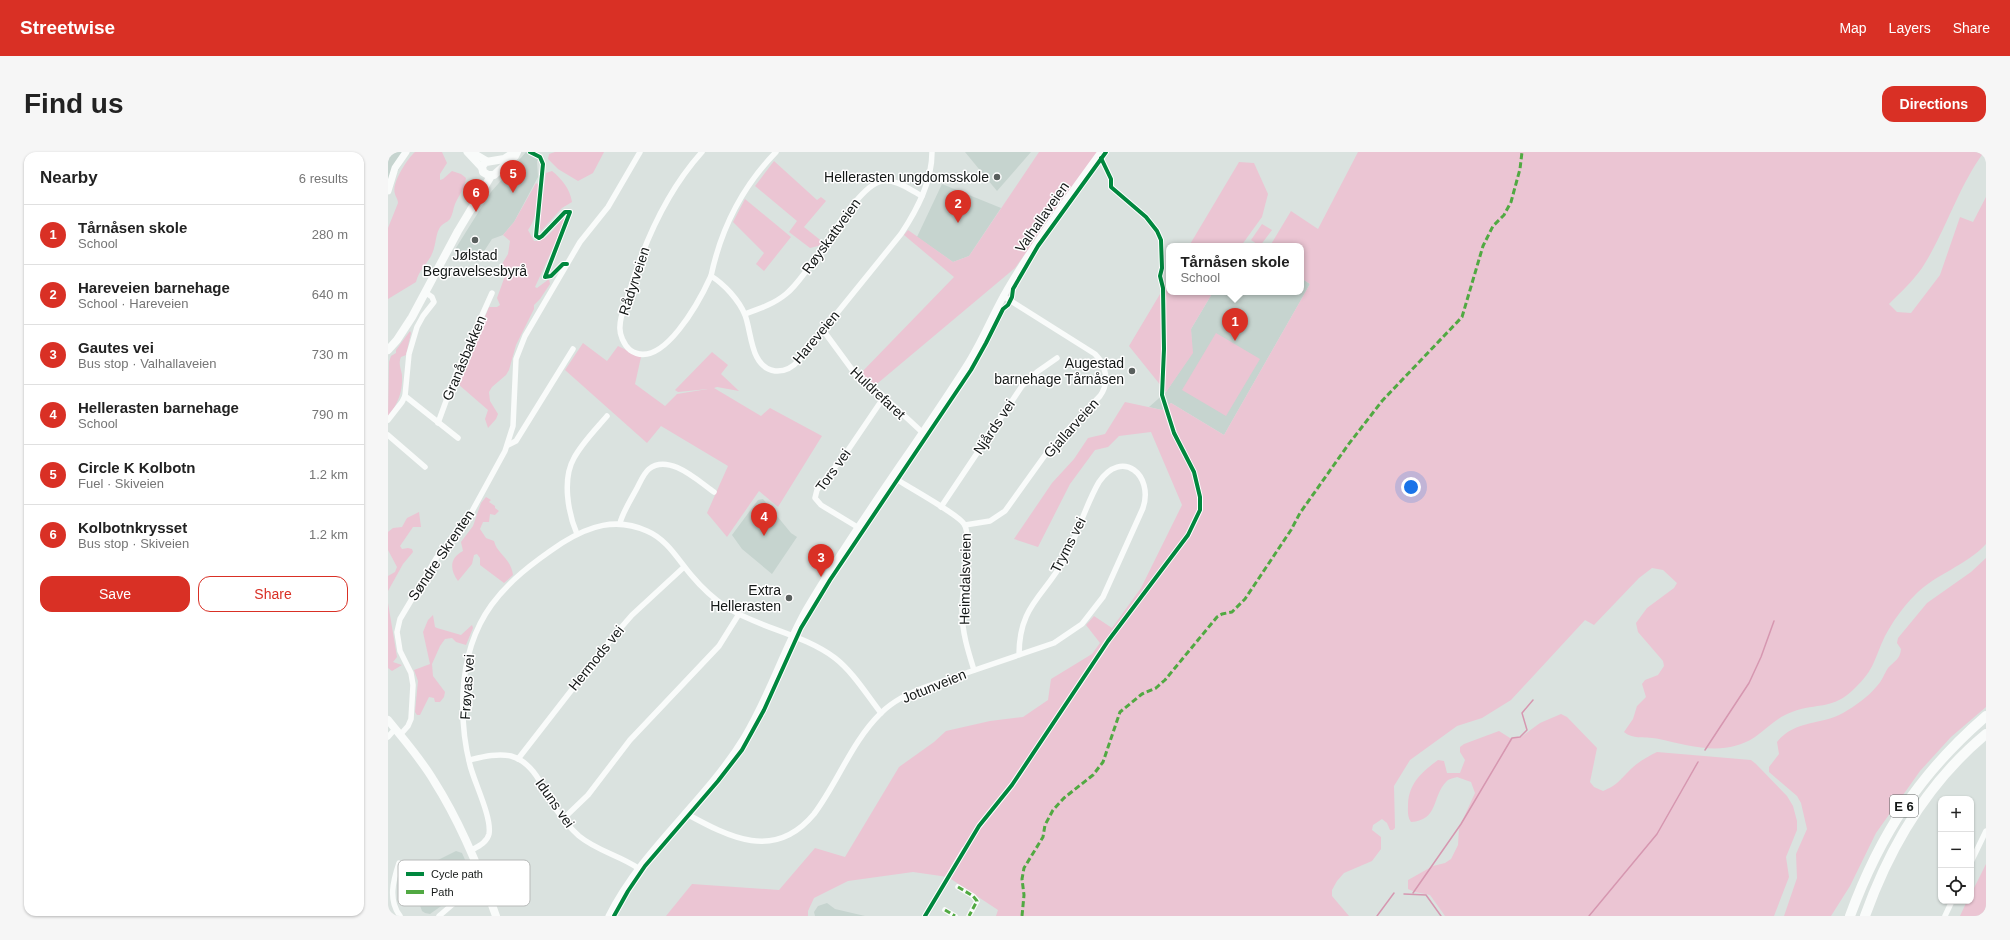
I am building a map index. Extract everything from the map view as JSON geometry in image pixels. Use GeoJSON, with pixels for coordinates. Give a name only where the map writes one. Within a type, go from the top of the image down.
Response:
{"type":"FeatureCollection","features":[{"type":"Feature","properties":{"kind":"highway","name":"E 6"},"geometry":{"type":"LineString","coordinates":[[1850,916],[1873,860],[1904,806],[1940,760],[1986,716]]}},
{"type":"Feature","properties":{"kind":"highway","name":"E 6"},"geometry":{"type":"LineString","coordinates":[[1865,916],[1885,866],[1914,814],[1950,768],[1986,734]]}},
{"type":"Feature","properties":{"kind":"main road"},"geometry":{"type":"LineString","coordinates":[[488,172],[508,162],[516,152]]}},
{"type":"Feature","properties":{"kind":"main road"},"geometry":{"type":"LineString","coordinates":[[491,161],[504,159],[516,152]]}},
{"type":"Feature","properties":{"kind":"main road"},"geometry":{"type":"LineString","coordinates":[[488,172],[497,164],[491,161]]}},
{"type":"Feature","properties":{"kind":"main road"},"geometry":{"type":"LineString","coordinates":[[388,350],[406,327],[472,206],[488,172],[491,161]]}},
{"type":"Feature","properties":{"kind":"main road"},"geometry":{"type":"LineString","coordinates":[[388,720],[435,781],[474,860]]}},
{"type":"Feature","properties":{"kind":"main road"},"geometry":{"type":"LineString","coordinates":[[492,906],[496,916]]}},
{"type":"Feature","properties":{"kind":"street"},"geometry":{"type":"LineString","coordinates":[[388,191],[395,168],[406,152]]}},
{"type":"Feature","properties":{"kind":"street"},"geometry":{"type":"LineString","coordinates":[[467,152],[488,172]]}},
{"type":"Feature","properties":{"kind":"street"},"geometry":{"type":"LineString","coordinates":[[472,152],[491,161]]}},
{"type":"Feature","properties":{"kind":"street","name":"Søndre Skrenten"},"geometry":{"type":"LineString","coordinates":[[388,737],[408,726],[411,719],[413,685],[411,673],[400,651],[397,632],[400,619],[437,557],[464,526],[508,445],[513,426],[516,359],[521,343],[580,242],[602,215],[640,152]]}},
{"type":"Feature","properties":{"kind":"street","name":"Rådyrveien"},"geometry":{"type":"LineString","coordinates":[[702,152],[672,193],[655,222],[642,253],[620,326],[626,345],[633,351],[644,354],[656,351],[665,344],[683,324],[711,276]]}},
{"type":"Feature","properties":{"kind":"street"},"geometry":{"type":"LineString","coordinates":[[711,276],[721,240],[734,210],[754,178],[776,152]]}},
{"type":"Feature","properties":{"kind":"street","name":"Hareveien"},"geometry":{"type":"LineString","coordinates":[[711,276],[729,291],[745,314],[756,356],[760,363],[772,370],[782,371],[795,365],[901,234],[922,196],[930,170],[932,152]]}},
{"type":"Feature","properties":{"kind":"street","name":"Valhallaveien"},"geometry":{"type":"LineString","coordinates":[[609,916],[638,868],[723,769],[745,737],[763,703],[792,637],[826,577],[975,353],[1003,296],[1036,244],[1101,152]]}},
{"type":"Feature","properties":{"kind":"street","name":"Røyskattveien"},"geometry":{"type":"LineString","coordinates":[[745,314],[763,308],[786,294],[797,283],[854,204],[868,188],[882,182],[890,181],[922,196]]}},
{"type":"Feature","properties":{"kind":"street"},"geometry":{"type":"LineString","coordinates":[[388,420],[402,402],[404,396],[409,354],[417,327],[423,316],[434,302],[432,297],[425,292]]}},
{"type":"Feature","properties":{"kind":"street","name":"Granåsbakken"},"geometry":{"type":"LineString","coordinates":[[438,423],[457,371],[492,293]]}},
{"type":"Feature","properties":{"kind":"street","name":"Gjallarveien"},"geometry":{"type":"LineString","coordinates":[[965,525],[990,521],[1005,512],[1048,451],[1100,396],[1105,385],[1104,368],[1095,354],[1003,296]]}},
{"type":"Feature","properties":{"kind":"street","name":"Huldrefaret"},"geometry":{"type":"LineString","coordinates":[[823,330],[856,375],[884,397],[922,433]]}},
{"type":"Feature","properties":{"kind":"street","name":"Søndre Skrenten"},"geometry":{"type":"LineString","coordinates":[[508,445],[516,441],[573,349]]}},
{"type":"Feature","properties":{"kind":"street","name":"Njårds vei"},"geometry":{"type":"LineString","coordinates":[[941,507],[1020,389],[1037,372],[1057,358]]}},
{"type":"Feature","properties":{"kind":"street","name":"Granåsbakken"},"geometry":{"type":"LineString","coordinates":[[404,396],[458,438]]}},
{"type":"Feature","properties":{"kind":"street","name":"Tors vei"},"geometry":{"type":"LineString","coordinates":[[859,528],[819,504],[815,498],[815,494],[818,488],[846,453],[884,397]]}},
{"type":"Feature","properties":{"kind":"street"},"geometry":{"type":"LineString","coordinates":[[577,534],[568,494],[571,465],[577,453],[607,416]]}},
{"type":"Feature","properties":{"kind":"street"},"geometry":{"type":"LineString","coordinates":[[388,435],[425,467]]}},
{"type":"Feature","properties":{"kind":"street"},"geometry":{"type":"LineString","coordinates":[[620,524],[642,478],[647,471],[655,466],[668,464],[678,468],[714,492]]}},
{"type":"Feature","properties":{"kind":"street","name":"Tryms vei"},"geometry":{"type":"LineString","coordinates":[[1019,655],[1021,632],[1029,608],[1065,558],[1091,497],[1102,477],[1114,468],[1122,466],[1133,469],[1141,478]]}},
{"type":"Feature","properties":{"kind":"street","name":"Heimdalsveien"},"geometry":{"type":"LineString","coordinates":[[893,477],[962,521],[965,525],[968,540],[962,594],[962,618],[965,640],[974,670]]}},
{"type":"Feature","properties":{"kind":"street","name":"Jotunveien"},"geometry":{"type":"LineString","coordinates":[[685,813],[730,836],[745,840],[765,841],[792,832],[806,823],[817,810],[864,735],[881,713],[911,693],[974,670],[1045,647],[1063,638],[1082,624],[1103,597],[1143,508],[1145,495],[1141,478]]}},
{"type":"Feature","properties":{"kind":"street","name":"Frøyas vei"},"geometry":{"type":"LineString","coordinates":[[470,851],[485,841],[489,830],[468,760],[463,718],[464,687],[469,651],[477,628],[494,600],[510,582],[545,555],[577,534],[600,525],[620,524],[639,528],[656,536],[670,548],[684,567],[710,595],[739,614],[820,649],[835,658],[848,671],[881,713]]}},
{"type":"Feature","properties":{"kind":"street","name":"Hermods vei"},"geometry":{"type":"LineString","coordinates":[[518,759],[612,638],[632,615],[684,567]]}},
{"type":"Feature","properties":{"kind":"street"},"geometry":{"type":"LineString","coordinates":[[563,819],[588,795],[630,740],[713,652],[739,614]]}},
{"type":"Feature","properties":{"kind":"street"},"geometry":{"type":"LineString","coordinates":[[468,760],[495,755],[508,756],[518,759]]}},
{"type":"Feature","properties":{"kind":"street","name":"Iduns vei"},"geometry":{"type":"LineString","coordinates":[[518,759],[535,774],[563,819],[579,835],[593,846],[638,868]]}},
{"type":"Feature","properties":{"kind":"street"},"geometry":{"type":"LineString","coordinates":[[1974,856],[1986,831]]}},
{"type":"Feature","properties":{"kind":"street"},"geometry":{"type":"LineString","coordinates":[[925,916],[964,850]]}},
{"type":"Feature","properties":{"kind":"street"},"geometry":{"type":"LineString","coordinates":[[398,866],[394,880],[392,899],[395,910],[400,916]]}},
{"type":"Feature","properties":{"kind":"street"},"geometry":{"type":"LineString","coordinates":[[958,887],[973,896],[977,901],[968,916]]}},
{"type":"Feature","properties":{"kind":"street"},"geometry":{"type":"LineString","coordinates":[[1945,916],[1951,904]]}},
{"type":"Feature","properties":{"kind":"street"},"geometry":{"type":"LineString","coordinates":[[439,916],[451,906]]}},
{"type":"Feature","properties":{"kind":"street"},"geometry":{"type":"LineString","coordinates":[[945,910],[955,916]]}},
{"type":"Feature","properties":{"kind":"shaded area"},"geometry":{"type":"Polygon","coordinates":[[[388,152],[409,152],[393,179],[388,195],[388,152]]]}},
{"type":"Feature","properties":{"kind":"shaded area"},"geometry":{"type":"Polygon","coordinates":[[[415,152],[442,152],[447,163],[440,174],[440,180],[452,171],[461,174],[466,178],[452,215],[450,219],[439,229],[433,253],[421,271],[416,282],[388,299],[388,228],[398,203],[394,190],[395,184],[404,166],[415,152]]]}},
{"type":"Feature","properties":{"kind":"shaded area"},"geometry":{"type":"Polygon","coordinates":[[[526,152],[539,159],[537,161],[538,177],[514,222],[503,235],[492,239],[477,262],[454,251],[491,192],[526,152]]]}},
{"type":"Feature","properties":{"kind":"shaded area"},"geometry":{"type":"Polygon","coordinates":[[[555,152],[604,152],[593,173],[578,181],[558,169],[548,159],[549,154],[555,152]]]}},
{"type":"Feature","properties":{"kind":"shaded area","name":"Hellerasten ungdomsskole"},"geometry":{"type":"Polygon","coordinates":[[[965,152],[1031,152],[997,191],[965,152]]]}},
{"type":"Feature","properties":{"kind":"shaded area"},"geometry":{"type":"Polygon","coordinates":[[[1039,152],[1098,152],[1015,268],[872,388],[859,375],[954,277],[904,235],[908,230],[953,262],[969,256],[1039,152]]]}},
{"type":"Feature","properties":{"kind":"shaded area"},"geometry":{"type":"Polygon","coordinates":[[[1358,152],[1984,152],[1959,194],[1938,239],[1922,268],[1911,282],[1889,304],[1897,312],[1911,313],[1940,275],[1960,217],[1973,222],[1986,197],[1986,544],[1978,552],[1923,588],[1898,614],[1888,630],[1867,675],[1847,695],[1832,703],[1801,709],[1787,714],[1744,743],[1732,747],[1720,748],[1696,747],[1654,738],[1636,737],[1624,732],[1633,719],[1637,706],[1646,697],[1642,684],[1645,680],[1658,675],[1664,666],[1663,661],[1638,632],[1636,623],[1647,608],[1674,588],[1677,583],[1663,570],[1652,568],[1639,578],[1594,625],[1585,620],[1511,700],[1482,718],[1457,726],[1410,760],[1394,786],[1395,828],[1390,830],[1387,823],[1382,819],[1373,825],[1372,830],[1381,837],[1381,849],[1372,861],[1344,873],[1332,890],[1332,896],[1349,916],[996,916],[998,910],[948,877],[913,872],[848,881],[814,898],[808,911],[808,916],[666,916],[692,884],[779,890],[815,848],[845,857],[899,767],[934,742],[946,731],[990,721],[1023,717],[1048,700],[1051,679],[1092,654],[1100,643],[1086,625],[1094,616],[1112,628],[1141,588],[1182,505],[1151,432],[1119,436],[1108,447],[1095,450],[1070,484],[1038,547],[1014,539],[1052,483],[1074,459],[1088,438],[1105,434],[1125,402],[1162,410],[1171,403],[1224,435],[1310,284],[1304,280],[1304,243],[1272,243],[1291,211],[1318,229],[1358,152]]]}},
{"type":"Feature","properties":{"kind":"shaded area"},"geometry":{"type":"Polygon","coordinates":[[[774,161],[817,200],[821,197],[826,201],[804,227],[824,243],[822,245],[810,248],[789,232],[797,221],[755,186],[774,161]]]}},
{"type":"Feature","properties":{"kind":"shaded area"},"geometry":{"type":"Polygon","coordinates":[[[1239,162],[1254,163],[1268,194],[1262,217],[1243,243],[1191,243],[1239,162]]]}},
{"type":"Feature","properties":{"kind":"shaded area"},"geometry":{"type":"Polygon","coordinates":[[[552,171],[565,185],[572,202],[562,208],[541,231],[539,226],[546,173],[552,171]]]}},
{"type":"Feature","properties":{"kind":"shaded area"},"geometry":{"type":"Polygon","coordinates":[[[536,183],[539,185],[536,209],[528,230],[534,241],[539,241],[547,237],[563,219],[565,219],[565,222],[535,287],[537,288],[549,279],[550,284],[534,305],[534,309],[516,345],[509,370],[489,392],[490,401],[498,414],[496,419],[488,428],[485,419],[488,410],[458,384],[466,358],[477,337],[489,307],[497,307],[500,305],[497,298],[505,276],[499,269],[508,254],[510,241],[503,235],[514,222],[536,183]]]}},
{"type":"Feature","properties":{"kind":"shaded area"},"geometry":{"type":"Polygon","coordinates":[[[942,184],[1001,208],[969,256],[953,262],[917,237],[942,184]]]}},
{"type":"Feature","properties":{"kind":"shaded area"},"geometry":{"type":"Polygon","coordinates":[[[745,199],[791,237],[764,271],[756,264],[764,253],[733,222],[745,199]]]}},
{"type":"Feature","properties":{"kind":"shaded area"},"geometry":{"type":"Polygon","coordinates":[[[1262,224],[1272,230],[1262,243],[1256,243],[1251,240],[1262,224]]]}},
{"type":"Feature","properties":{"kind":"shaded area"},"geometry":{"type":"Polygon","coordinates":[[[1304,280],[1310,284],[1304,295],[1304,280]]]}},
{"type":"Feature","properties":{"kind":"shaded area"},"geometry":{"type":"Polygon","coordinates":[[[1166,284],[1166,295],[1211,295],[1191,329],[1193,353],[1166,392],[1129,346],[1166,284]]]}},
{"type":"Feature","properties":{"kind":"shaded area"},"geometry":{"type":"Polygon","coordinates":[[[1211,295],[1304,295],[1224,435],[1171,403],[1162,410],[1149,407],[1166,392],[1192,353],[1191,329],[1211,295]]]}},
{"type":"Feature","properties":{"kind":"shaded area"},"geometry":{"type":"Polygon","coordinates":[[[410,331],[411,333],[406,355],[401,357],[400,362],[402,375],[401,392],[395,407],[388,417],[389,362],[391,356],[396,353],[396,350],[410,331]]]}},
{"type":"Feature","properties":{"kind":"shaded area"},"geometry":{"type":"Polygon","coordinates":[[[1216,333],[1260,359],[1226,416],[1182,390],[1216,333]]]}},
{"type":"Feature","properties":{"kind":"shaded area"},"geometry":{"type":"Polygon","coordinates":[[[583,343],[607,361],[618,346],[641,357],[635,384],[665,406],[677,394],[708,389],[678,392],[675,390],[712,352],[728,365],[721,374],[739,391],[717,387],[714,388],[761,416],[770,408],[822,436],[778,507],[759,491],[727,537],[707,513],[728,466],[661,426],[647,443],[565,370],[583,343]]]}},
{"type":"Feature","properties":{"kind":"shaded area"},"geometry":{"type":"Polygon","coordinates":[[[486,497],[491,500],[489,502],[499,511],[495,515],[490,514],[489,522],[483,522],[480,529],[486,538],[494,541],[498,549],[510,564],[513,575],[504,583],[480,565],[480,558],[477,554],[474,555],[472,564],[458,581],[452,569],[453,561],[458,554],[463,551],[461,542],[473,526],[481,503],[486,497]]]}},
{"type":"Feature","properties":{"kind":"shaded area"},"geometry":{"type":"Polygon","coordinates":[[[763,499],[791,533],[797,537],[772,574],[742,549],[732,535],[758,500],[763,499]]]}},
{"type":"Feature","properties":{"kind":"shaded area"},"geometry":{"type":"Polygon","coordinates":[[[419,512],[421,527],[413,527],[400,546],[402,549],[412,549],[413,552],[403,564],[388,591],[388,576],[395,572],[397,567],[388,550],[388,532],[393,528],[402,527],[407,518],[419,512]]]}},
{"type":"Feature","properties":{"kind":"shaded area"},"geometry":{"type":"Polygon","coordinates":[[[1986,558],[1986,707],[1951,737],[1920,771],[1876,833],[1850,886],[1831,916],[1784,916],[1797,878],[1796,854],[1807,829],[1801,803],[1797,796],[1769,772],[1769,767],[1779,754],[1777,742],[1784,735],[1800,726],[1835,717],[1865,698],[1879,684],[1888,668],[1898,658],[1901,649],[1897,643],[1898,638],[1927,603],[1971,572],[1986,558]]]}},
{"type":"Feature","properties":{"kind":"shaded area"},"geometry":{"type":"Polygon","coordinates":[[[388,603],[397,657],[393,662],[402,665],[392,671],[388,668],[388,603]]]}},
{"type":"Feature","properties":{"kind":"shaded area"},"geometry":{"type":"Polygon","coordinates":[[[433,615],[435,627],[437,628],[461,635],[472,625],[473,628],[466,645],[456,642],[452,638],[445,639],[440,646],[432,664],[433,676],[445,692],[444,697],[440,702],[435,702],[434,698],[429,697],[420,715],[417,715],[415,712],[418,681],[414,670],[430,664],[423,632],[428,620],[433,615]]]}},
{"type":"Feature","properties":{"kind":"shaded area"},"geometry":{"type":"Polygon","coordinates":[[[1561,714],[1567,717],[1597,748],[1590,782],[1594,787],[1603,791],[1617,783],[1638,763],[1657,752],[1751,760],[1756,764],[1787,796],[1793,806],[1797,821],[1797,830],[1786,857],[1789,877],[1774,916],[1445,916],[1430,895],[1408,889],[1408,880],[1433,866],[1445,863],[1451,859],[1458,845],[1459,828],[1475,793],[1471,782],[1457,777],[1450,779],[1442,788],[1431,812],[1420,820],[1411,822],[1408,813],[1408,804],[1411,790],[1417,779],[1438,760],[1444,761],[1447,773],[1460,773],[1465,760],[1460,752],[1460,747],[1464,744],[1499,731],[1510,738],[1521,737],[1540,723],[1561,714]]]}},
{"type":"Feature","properties":{"kind":"shaded area"},"geometry":{"type":"Polygon","coordinates":[[[456,851],[462,853],[465,860],[438,860],[456,851]]]}},
{"type":"Feature","properties":{"kind":"shaded area"},"geometry":{"type":"Polygon","coordinates":[[[1986,864],[1986,916],[1960,916],[1966,904],[1974,904],[1974,888],[1986,864]]]}},
{"type":"Feature","properties":{"kind":"shaded area"},"geometry":{"type":"Polygon","coordinates":[[[827,903],[835,909],[865,916],[815,916],[814,912],[818,906],[827,903]]]}},
{"type":"Feature","properties":{"kind":"shaded area"},"geometry":{"type":"Polygon","coordinates":[[[420,906],[441,906],[430,914],[422,911],[420,906]]]}},
{"type":"Feature","properties":{"kind":"waterway"},"geometry":{"type":"LineString","coordinates":[[1705,750],[1749,683],[1761,657],[1774,621]]}},
{"type":"Feature","properties":{"kind":"waterway"},"geometry":{"type":"LineString","coordinates":[[1413,893],[1461,824],[1512,738],[1520,737],[1527,730],[1522,713],[1533,700]]}},
{"type":"Feature","properties":{"kind":"waterway"},"geometry":{"type":"LineString","coordinates":[[1589,916],[1657,834],[1698,762]]}},
{"type":"Feature","properties":{"kind":"waterway"},"geometry":{"type":"LineString","coordinates":[[1377,916],[1394,893]]}},
{"type":"Feature","properties":{"kind":"waterway"},"geometry":{"type":"LineString","coordinates":[[1404,894],[1426,895],[1441,916]]}},
{"type":"Feature","properties":{"kind":"marked path"},"geometry":{"type":"LineString","coordinates":[[1022,916],[1024,895],[1022,879],[1024,868],[1043,837],[1045,825],[1053,810],[1064,798],[1093,775],[1103,762],[1120,712],[1142,694],[1156,688],[1165,680],[1217,617],[1222,614],[1232,612],[1245,599],[1291,530],[1300,513],[1348,445],[1382,401],[1462,317],[1483,246],[1493,226],[1504,215],[1511,202],[1520,169],[1522,152]]}},
{"type":"Feature","properties":{"kind":"marked path"},"geometry":{"type":"LineString","coordinates":[[958,887],[973,896],[977,901],[969,916]]}},
{"type":"Feature","properties":{"kind":"marked path"},"geometry":{"type":"LineString","coordinates":[[945,910],[955,916]]}},
{"type":"Feature","properties":{"kind":"cycle path"},"geometry":{"type":"LineString","coordinates":[[530,152],[540,157],[543,164],[536,236],[539,238],[542,236],[565,212],[570,212],[545,277],[551,276],[563,264],[567,264]]}},
{"type":"Feature","properties":{"kind":"cycle path"},"geometry":{"type":"LineString","coordinates":[[614,916],[628,891],[645,866],[718,781],[742,750],[764,710],[801,628],[830,580],[971,370],[1003,309],[1008,305],[1012,297],[1013,289],[1038,246],[1106,152]]}},
{"type":"Feature","properties":{"kind":"cycle path"},"geometry":{"type":"LineString","coordinates":[[925,916],[979,826],[1012,785],[1108,641],[1188,535],[1200,510],[1200,497],[1194,472],[1174,433],[1162,395],[1164,349],[1163,288],[1160,276],[1162,268],[1161,240],[1157,231],[1146,217],[1111,187],[1111,179],[1101,158]]}},
{"type":"Feature","properties":{"kind":"place","name":"Hellerasten ungdomsskole"},"geometry":{"type":"Point","coordinates":[997,177]}},
{"type":"Feature","properties":{"kind":"place","name":"Circle K Kolbotn"},"geometry":{"type":"Point","coordinates":[513,193]}},
{"type":"Feature","properties":{"kind":"place","name":"Kolbotnkrysset"},"geometry":{"type":"Point","coordinates":[476,212]}},
{"type":"Feature","properties":{"kind":"place","name":"Hareveien barnehage"},"geometry":{"type":"Point","coordinates":[958,223]}},
{"type":"Feature","properties":{"kind":"place","name":"Jølstad Begravelsesbyrå"},"geometry":{"type":"Point","coordinates":[475,240]}},
{"type":"Feature","properties":{"kind":"place","name":"Tårnåsen skole"},"geometry":{"type":"Point","coordinates":[1235,341]}},
{"type":"Feature","properties":{"kind":"place","name":"Augestad barnehage Tårnåsen"},"geometry":{"type":"Point","coordinates":[1132,371]}},
{"type":"Feature","properties":{"kind":"place","name":"Hellerasten barnehage"},"geometry":{"type":"Point","coordinates":[764,536]}},
{"type":"Feature","properties":{"kind":"place","name":"Gautes vei"},"geometry":{"type":"Point","coordinates":[821,577]}},
{"type":"Feature","properties":{"kind":"place","name":"Extra Hellerasten"},"geometry":{"type":"Point","coordinates":[789,598]}}]}
